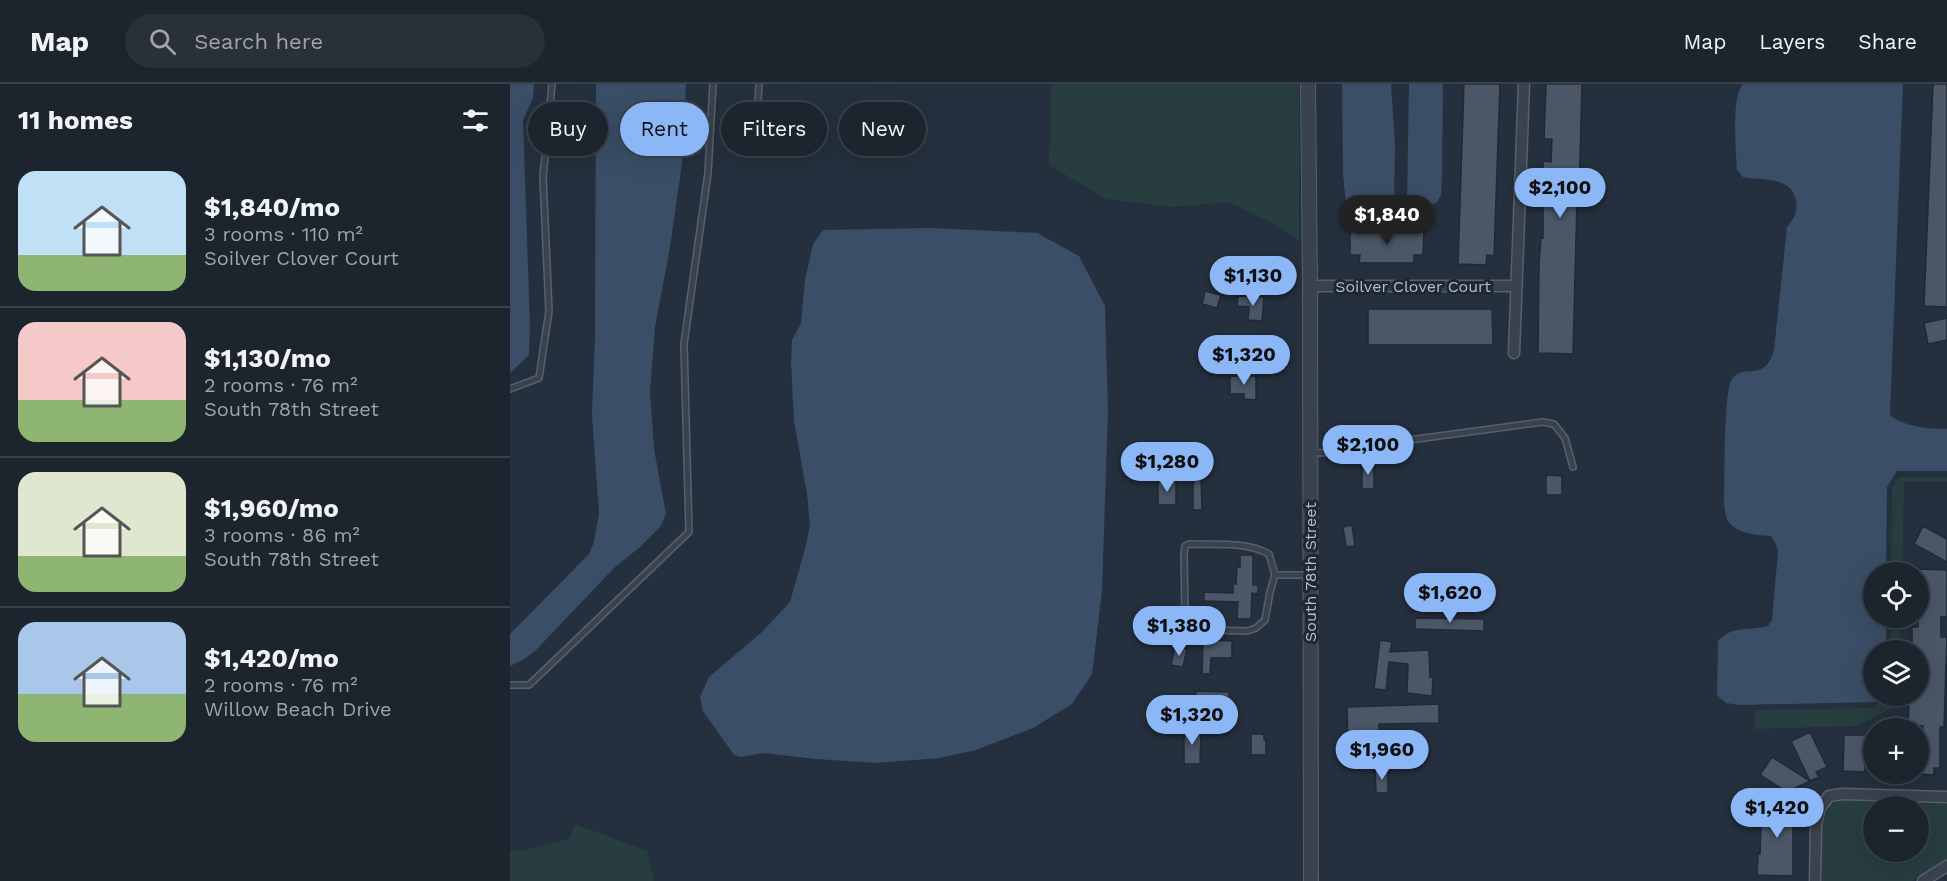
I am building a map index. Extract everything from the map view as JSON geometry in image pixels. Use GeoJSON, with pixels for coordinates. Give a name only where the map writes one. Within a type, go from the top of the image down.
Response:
{"type":"FeatureCollection","features":[{"type":"Feature","properties":{"kind":"street","name":"South 78th Street"},"geometry":{"type":"LineString","coordinates":[[1308,84],[1311,881]]}},
{"type":"Feature","properties":{"kind":"street"},"geometry":{"type":"LineString","coordinates":[[1514,353],[1524,84]]}},
{"type":"Feature","properties":{"kind":"street","name":"Soilver Clover Court"},"geometry":{"type":"LineString","coordinates":[[1310,286],[1517,286]]}},
{"type":"Feature","properties":{"kind":"street"},"geometry":{"type":"LineString","coordinates":[[1815,881],[1816,825],[1820,808],[1829,796],[1842,794],[1947,796]]}},
{"type":"Feature","properties":{"kind":"street"},"geometry":{"type":"LineString","coordinates":[[1923,881],[1947,866]]}},
{"type":"Feature","properties":{"kind":"lane"},"geometry":{"type":"LineString","coordinates":[[510,389],[539,378],[549,311],[543,177],[552,84]]}},
{"type":"Feature","properties":{"kind":"lane"},"geometry":{"type":"LineString","coordinates":[[510,685],[530,684],[689,532],[684,344],[708,173],[714,84]]}},
{"type":"Feature","properties":{"kind":"lane"},"geometry":{"type":"LineString","coordinates":[[758,102],[759,84]]}},
{"type":"Feature","properties":{"kind":"lane"},"geometry":{"type":"LineString","coordinates":[[1310,453],[1361,452],[1402,441],[1542,422],[1554,424],[1564,438],[1573,467]]}},
{"type":"Feature","properties":{"kind":"lane"},"geometry":{"type":"LineString","coordinates":[[1189,544],[1246,545],[1259,549],[1269,554],[1275,575],[1265,620],[1256,628],[1247,631],[1212,630],[1188,624],[1185,613],[1185,546],[1189,544]]}},
{"type":"Feature","properties":{"kind":"lane"},"geometry":{"type":"LineString","coordinates":[[1275,575],[1309,575]]}},
{"type":"Feature","properties":{"kind":"green space"},"geometry":{"type":"Polygon","coordinates":[[[1051,84],[1299,84],[1299,240],[1272,223],[1229,202],[1172,207],[1106,199],[1049,165],[1051,84]]]}},
{"type":"Feature","properties":{"kind":"green space"},"geometry":{"type":"Polygon","coordinates":[[[1899,477],[1947,477],[1947,482],[1904,482],[1902,562],[1891,562],[1892,488],[1899,477]]]}},
{"type":"Feature","properties":{"kind":"green space"},"geometry":{"type":"Polygon","coordinates":[[[1891,628],[1901,628],[1900,640],[1891,640],[1891,628]]]}},
{"type":"Feature","properties":{"kind":"green space"},"geometry":{"type":"Polygon","coordinates":[[[1876,706],[1897,706],[1873,718],[1863,718],[1863,723],[1857,726],[1754,729],[1755,710],[1874,708],[1876,706]]]}},
{"type":"Feature","properties":{"kind":"green space"},"geometry":{"type":"Polygon","coordinates":[[[1839,800],[1863,801],[1863,862],[1929,862],[1929,803],[1947,804],[1947,860],[1912,881],[1821,881],[1822,832],[1825,814],[1832,803],[1839,800]]]}},
{"type":"Feature","properties":{"kind":"green space"},"geometry":{"type":"Polygon","coordinates":[[[575,824],[647,851],[654,881],[510,881],[510,851],[525,850],[569,839],[575,824]]]}},
{"type":"Feature","properties":{"kind":"water"},"geometry":{"type":"Polygon","coordinates":[[[510,84],[534,84],[533,98],[531,102],[528,102],[528,109],[523,120],[529,355],[510,373],[510,84]]]}},
{"type":"Feature","properties":{"kind":"water"},"geometry":{"type":"Polygon","coordinates":[[[596,84],[686,84],[685,102],[620,102],[620,156],[682,156],[670,247],[655,327],[650,392],[654,449],[666,514],[660,527],[614,568],[536,650],[510,666],[510,634],[589,554],[594,542],[599,513],[592,415],[595,338],[596,156],[608,156],[608,102],[596,102],[596,84]]]}},
{"type":"Feature","properties":{"kind":"water"},"geometry":{"type":"Polygon","coordinates":[[[1342,84],[1391,84],[1395,145],[1394,201],[1383,206],[1349,206],[1346,203],[1343,175],[1342,84]]]}},
{"type":"Feature","properties":{"kind":"water"},"geometry":{"type":"Polygon","coordinates":[[[1409,84],[1443,84],[1441,195],[1436,203],[1422,208],[1407,201],[1409,84]]]}},
{"type":"Feature","properties":{"kind":"water"},"geometry":{"type":"Polygon","coordinates":[[[1743,84],[1903,84],[1890,415],[1909,425],[1947,429],[1947,471],[1897,471],[1887,487],[1886,562],[1863,562],[1863,628],[1886,628],[1886,640],[1863,640],[1863,702],[1739,705],[1726,703],[1717,695],[1718,641],[1735,631],[1768,626],[1772,620],[1778,551],[1776,544],[1771,536],[1740,531],[1731,524],[1726,516],[1724,505],[1726,418],[1732,379],[1743,372],[1760,370],[1770,360],[1774,350],[1787,227],[1796,211],[1796,200],[1788,186],[1774,181],[1743,177],[1737,170],[1735,138],[1739,90],[1743,84]]]}},
{"type":"Feature","properties":{"kind":"water"},"geometry":{"type":"Polygon","coordinates":[[[930,228],[1037,233],[1079,256],[1105,306],[1108,411],[1102,591],[1092,674],[1072,704],[1033,728],[976,750],[940,758],[876,763],[764,753],[741,757],[734,755],[703,711],[700,697],[709,677],[762,632],[790,602],[805,549],[810,526],[807,494],[794,421],[791,362],[792,340],[801,323],[805,280],[813,244],[823,230],[930,228]]]}},
{"type":"Feature","properties":{"kind":"building"},"geometry":{"type":"Polygon","coordinates":[[[1464,84],[1500,84],[1494,256],[1487,255],[1486,265],[1458,264],[1464,84]]]}},
{"type":"Feature","properties":{"kind":"building"},"geometry":{"type":"Polygon","coordinates":[[[1546,84],[1582,84],[1573,354],[1538,353],[1539,264],[1541,237],[1543,238],[1543,161],[1551,162],[1552,139],[1544,139],[1546,84]]]}},
{"type":"Feature","properties":{"kind":"building"},"geometry":{"type":"Polygon","coordinates":[[[1933,84],[1947,84],[1947,307],[1924,306],[1933,84]]]}},
{"type":"Feature","properties":{"kind":"building"},"geometry":{"type":"Polygon","coordinates":[[[1376,227],[1424,232],[1423,255],[1414,255],[1414,263],[1359,263],[1360,255],[1350,255],[1350,232],[1376,232],[1376,227]]]}},
{"type":"Feature","properties":{"kind":"building"},"geometry":{"type":"Polygon","coordinates":[[[1205,291],[1221,295],[1217,308],[1202,304],[1205,291]]]}},
{"type":"Feature","properties":{"kind":"building"},"geometry":{"type":"Polygon","coordinates":[[[1238,296],[1264,297],[1262,321],[1248,320],[1249,307],[1237,306],[1238,296]]]}},
{"type":"Feature","properties":{"kind":"building"},"geometry":{"type":"Polygon","coordinates":[[[1368,309],[1492,309],[1493,345],[1368,345],[1368,309]]]}},
{"type":"Feature","properties":{"kind":"building"},"geometry":{"type":"Polygon","coordinates":[[[1947,318],[1947,340],[1928,344],[1924,323],[1947,318]]]}},
{"type":"Feature","properties":{"kind":"building"},"geometry":{"type":"Polygon","coordinates":[[[1260,335],[1272,335],[1272,365],[1259,365],[1260,335]]]}},
{"type":"Feature","properties":{"kind":"building"},"geometry":{"type":"Polygon","coordinates":[[[1230,376],[1256,376],[1256,400],[1244,399],[1244,394],[1230,394],[1230,376]]]}},
{"type":"Feature","properties":{"kind":"building"},"geometry":{"type":"Polygon","coordinates":[[[1362,462],[1374,462],[1374,489],[1362,489],[1362,462]]]}},
{"type":"Feature","properties":{"kind":"building"},"geometry":{"type":"Polygon","coordinates":[[[1201,475],[1202,510],[1193,510],[1193,476],[1201,475]]]}},
{"type":"Feature","properties":{"kind":"building"},"geometry":{"type":"Polygon","coordinates":[[[1546,475],[1562,476],[1562,495],[1546,495],[1546,475]]]}},
{"type":"Feature","properties":{"kind":"building"},"geometry":{"type":"Polygon","coordinates":[[[1158,480],[1176,480],[1176,505],[1158,505],[1158,480]]]}},
{"type":"Feature","properties":{"kind":"building"},"geometry":{"type":"Polygon","coordinates":[[[1352,525],[1355,546],[1346,547],[1343,527],[1352,525]]]}},
{"type":"Feature","properties":{"kind":"building"},"geometry":{"type":"Polygon","coordinates":[[[1923,526],[1947,539],[1947,562],[1914,544],[1923,526]]]}},
{"type":"Feature","properties":{"kind":"building"},"geometry":{"type":"Polygon","coordinates":[[[1240,555],[1253,555],[1253,585],[1258,585],[1258,594],[1252,593],[1251,619],[1237,619],[1238,602],[1204,601],[1204,592],[1233,593],[1237,567],[1240,567],[1240,555]]]}},
{"type":"Feature","properties":{"kind":"building"},"geometry":{"type":"Polygon","coordinates":[[[1929,569],[1947,570],[1947,617],[1941,617],[1941,637],[1947,637],[1944,727],[1940,727],[1940,768],[1934,768],[1934,775],[1929,775],[1929,718],[1908,718],[1909,706],[1929,706],[1929,640],[1912,640],[1912,628],[1929,628],[1929,569]]]}},
{"type":"Feature","properties":{"kind":"building"},"geometry":{"type":"Polygon","coordinates":[[[1415,618],[1484,619],[1484,631],[1415,629],[1415,618]]]}},
{"type":"Feature","properties":{"kind":"building"},"geometry":{"type":"Polygon","coordinates":[[[1203,639],[1232,641],[1232,658],[1211,658],[1210,674],[1202,674],[1203,639]]]}},
{"type":"Feature","properties":{"kind":"building"},"geometry":{"type":"Polygon","coordinates":[[[1380,640],[1392,642],[1390,652],[1429,650],[1430,677],[1433,677],[1432,696],[1407,693],[1408,664],[1389,662],[1386,690],[1374,689],[1380,640]]]}},
{"type":"Feature","properties":{"kind":"building"},"geometry":{"type":"Polygon","coordinates":[[[1175,646],[1187,649],[1183,667],[1171,665],[1175,646]]]}},
{"type":"Feature","properties":{"kind":"building"},"geometry":{"type":"Polygon","coordinates":[[[1196,691],[1229,692],[1229,704],[1218,704],[1218,708],[1195,708],[1196,691]]]}},
{"type":"Feature","properties":{"kind":"building"},"geometry":{"type":"Polygon","coordinates":[[[1439,704],[1439,723],[1379,724],[1379,731],[1375,732],[1375,743],[1348,744],[1347,707],[1439,704]]]}},
{"type":"Feature","properties":{"kind":"building"},"geometry":{"type":"Polygon","coordinates":[[[1184,727],[1201,728],[1200,764],[1184,764],[1184,727]]]}},
{"type":"Feature","properties":{"kind":"building"},"geometry":{"type":"Polygon","coordinates":[[[1810,732],[1827,767],[1816,772],[1819,777],[1810,781],[1791,741],[1810,732]]]}},
{"type":"Feature","properties":{"kind":"building"},"geometry":{"type":"Polygon","coordinates":[[[1251,734],[1264,734],[1266,755],[1251,755],[1251,734]]]}},
{"type":"Feature","properties":{"kind":"building"},"geometry":{"type":"Polygon","coordinates":[[[1844,735],[1863,735],[1863,772],[1843,771],[1844,735]]]}},
{"type":"Feature","properties":{"kind":"building"},"geometry":{"type":"Polygon","coordinates":[[[1772,757],[1810,781],[1787,792],[1760,775],[1772,757]]]}},
{"type":"Feature","properties":{"kind":"building"},"geometry":{"type":"Polygon","coordinates":[[[1375,769],[1388,769],[1388,793],[1376,793],[1375,769]]]}},
{"type":"Feature","properties":{"kind":"building"},"geometry":{"type":"Polygon","coordinates":[[[1762,800],[1796,803],[1793,829],[1793,876],[1757,875],[1762,800]]]}}]}
